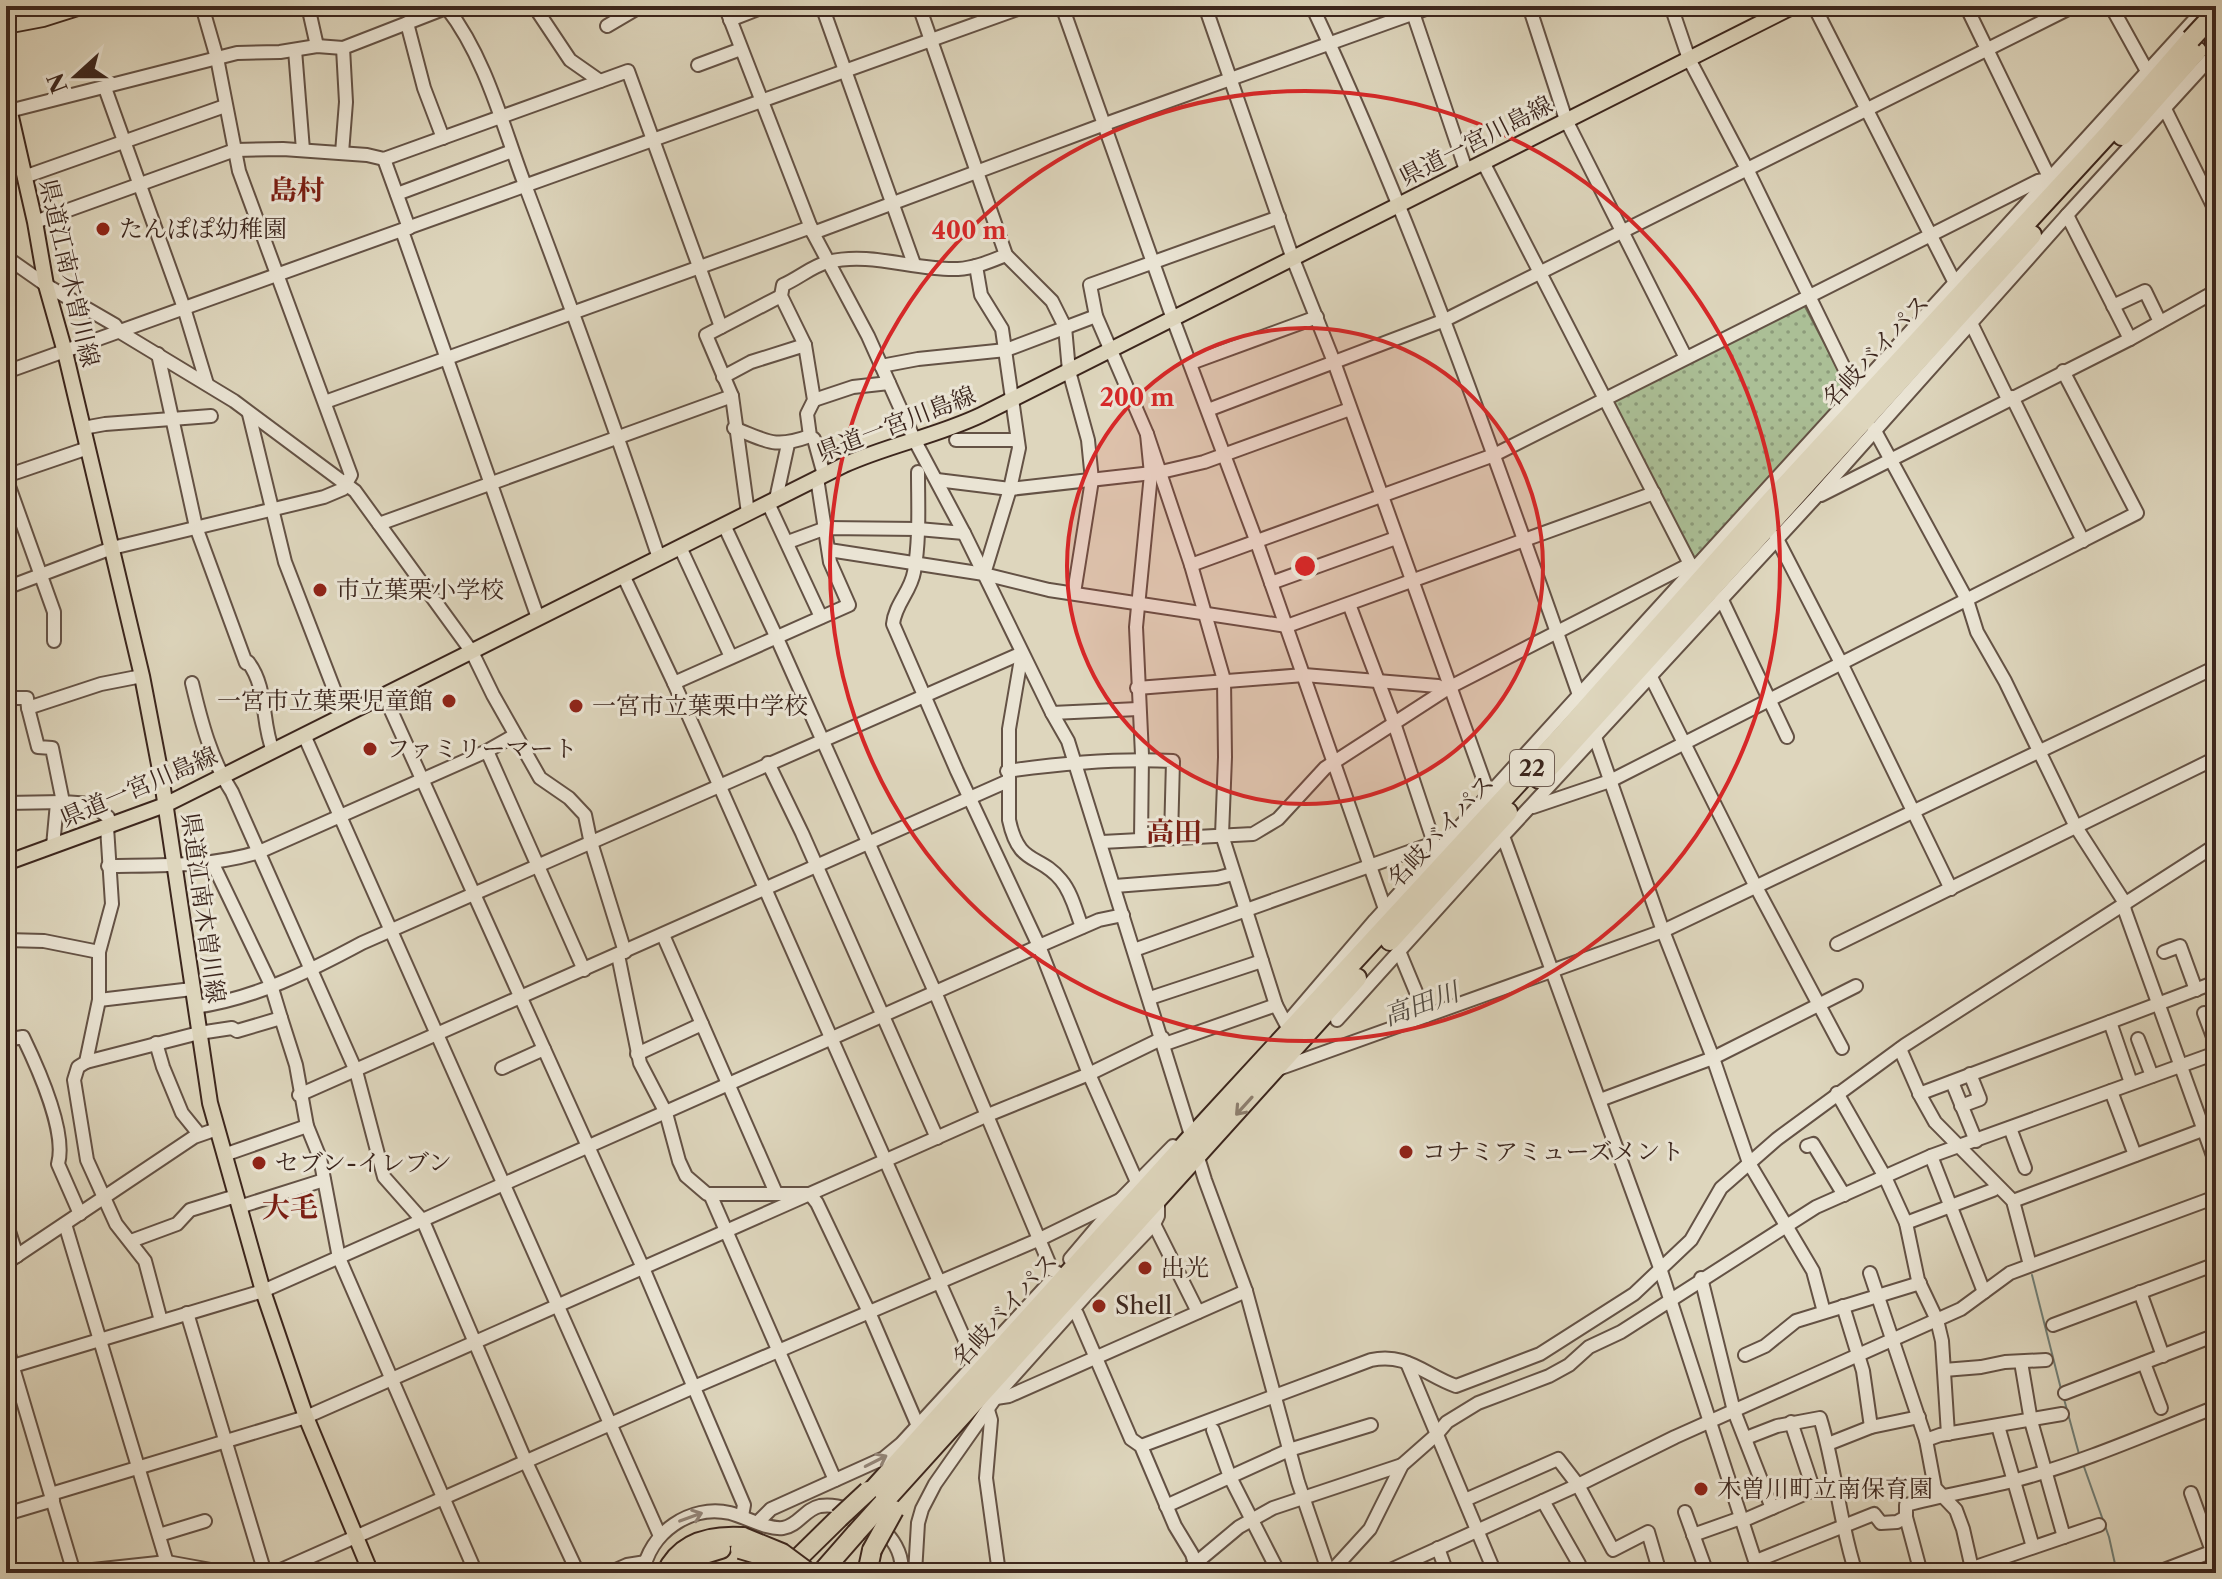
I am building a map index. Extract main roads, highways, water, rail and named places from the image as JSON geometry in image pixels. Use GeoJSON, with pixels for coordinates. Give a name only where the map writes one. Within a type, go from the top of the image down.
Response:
{"type":"FeatureCollection","features":[{"type":"Feature","properties":{"kind":"highway","name":"名岐バイパス"},"geometry":{"type":"LineString","coordinates":[[879,1499],[987,1402],[1158,1201],[1214,1113],[1565,732],[1766,506],[2110,132],[2207,52],[2216,12]]}},
{"type":"Feature","properties":{"kind":"highway","name":"名岐バイパス"},"geometry":{"type":"LineString","coordinates":[[879,1499],[900,1460],[1194,1143],[1275,1070],[2207,52],[2216,30]]}},
{"type":"Feature","properties":{"kind":"highway","name":"22"},"geometry":{"type":"LineString","coordinates":[[1308,1033],[1323,1030],[1337,1020]]}},
{"type":"Feature","properties":{"kind":"highway","name":"22"},"geometry":{"type":"LineString","coordinates":[[1214,1113],[1216,1095],[1286,1024]]}},
{"type":"Feature","properties":{"kind":"highway"},"geometry":{"type":"LineString","coordinates":[[741,1543],[789,1573],[879,1499]]}},
{"type":"Feature","properties":{"kind":"highway"},"geometry":{"type":"LineString","coordinates":[[867,1573],[879,1499]]}},
{"type":"Feature","properties":{"kind":"highway"},"geometry":{"type":"LineString","coordinates":[[821,1573],[846,1525]]}},
{"type":"Feature","properties":{"kind":"highway"},"geometry":{"type":"LineString","coordinates":[[666,1573],[671,1562],[688,1546],[715,1537],[782,1553],[809,1573]]}},
{"type":"Feature","properties":{"kind":"highway"},"geometry":{"type":"LineString","coordinates":[[680,1573],[695,1557],[741,1543]]}},
{"type":"Feature","properties":{"kind":"main road"},"geometry":{"type":"LineString","coordinates":[[6,26],[84,6]]}},
{"type":"Feature","properties":{"kind":"main road","name":"県道一宮川島線"},"geometry":{"type":"LineString","coordinates":[[6,863],[165,805],[821,477],[866,456],[953,428],[1010,401],[1794,6]]}},
{"type":"Feature","properties":{"kind":"main road"},"geometry":{"type":"LineString","coordinates":[[2207,6],[2207,52]]}},
{"type":"Feature","properties":{"kind":"main road","name":"県道江南木曽川線"},"geometry":{"type":"LineString","coordinates":[[6,95],[17,169],[35,222],[46,285],[65,352],[142,676],[175,865],[210,1103],[263,1291],[306,1417],[371,1573]]}},
{"type":"Feature","properties":{"kind":"waterway"},"geometry":{"type":"LineString","coordinates":[[2032,1275],[2061,1389]]}},
{"type":"Feature","properties":{"kind":"waterway"},"geometry":{"type":"LineString","coordinates":[[2064,1399],[2079,1454]]}},
{"type":"Feature","properties":{"kind":"waterway"},"geometry":{"type":"LineString","coordinates":[[2083,1464],[2109,1537],[2117,1573]]}},
{"type":"Feature","properties":{"kind":"waterway"},"geometry":{"type":"LineString","coordinates":[[215,1567],[227,1573]]}},
{"type":"Feature","properties":{"kind":"waterway"},"geometry":{"type":"LineString","coordinates":[[27,1573],[62,1570]]}},
{"type":"Feature","properties":{"kind":"place","name":"たんぽぽ幼稚園"},"geometry":{"type":"Point","coordinates":[103,229]}},
{"type":"Feature","properties":{"kind":"place","name":"市立葉栗小学校"},"geometry":{"type":"Point","coordinates":[320,590]}},
{"type":"Feature","properties":{"kind":"place","name":"一宮市立葉栗児童館"},"geometry":{"type":"Point","coordinates":[449,701]}},
{"type":"Feature","properties":{"kind":"place","name":"一宮市立葉栗中学校"},"geometry":{"type":"Point","coordinates":[576,706]}},
{"type":"Feature","properties":{"kind":"place","name":"ファミリーマート"},"geometry":{"type":"Point","coordinates":[370,749]}},
{"type":"Feature","properties":{"kind":"place","name":"コナミアミューズメント"},"geometry":{"type":"Point","coordinates":[1406,1152]}},
{"type":"Feature","properties":{"kind":"place","name":"セブン-イレブン"},"geometry":{"type":"Point","coordinates":[259,1163]}},
{"type":"Feature","properties":{"kind":"place","name":"出光"},"geometry":{"type":"Point","coordinates":[1145,1268]}},
{"type":"Feature","properties":{"kind":"place","name":"Shell"},"geometry":{"type":"Point","coordinates":[1099,1306]}},
{"type":"Feature","properties":{"kind":"place","name":"木曽川町立南保育園"},"geometry":{"type":"Point","coordinates":[1701,1489]}},
{"type":"Feature","properties":{"kind":"district","name":"島村"},"geometry":{"type":"Point","coordinates":[297,190]}},
{"type":"Feature","properties":{"kind":"district","name":"高田"},"geometry":{"type":"Point","coordinates":[1174,832]}},
{"type":"Feature","properties":{"kind":"district","name":"大毛"},"geometry":{"type":"Point","coordinates":[290,1207]}},
{"type":"Feature","properties":{"kind":"water label","name":"高田川"},"geometry":{"type":"Point","coordinates":[1421,1004]}}]}
